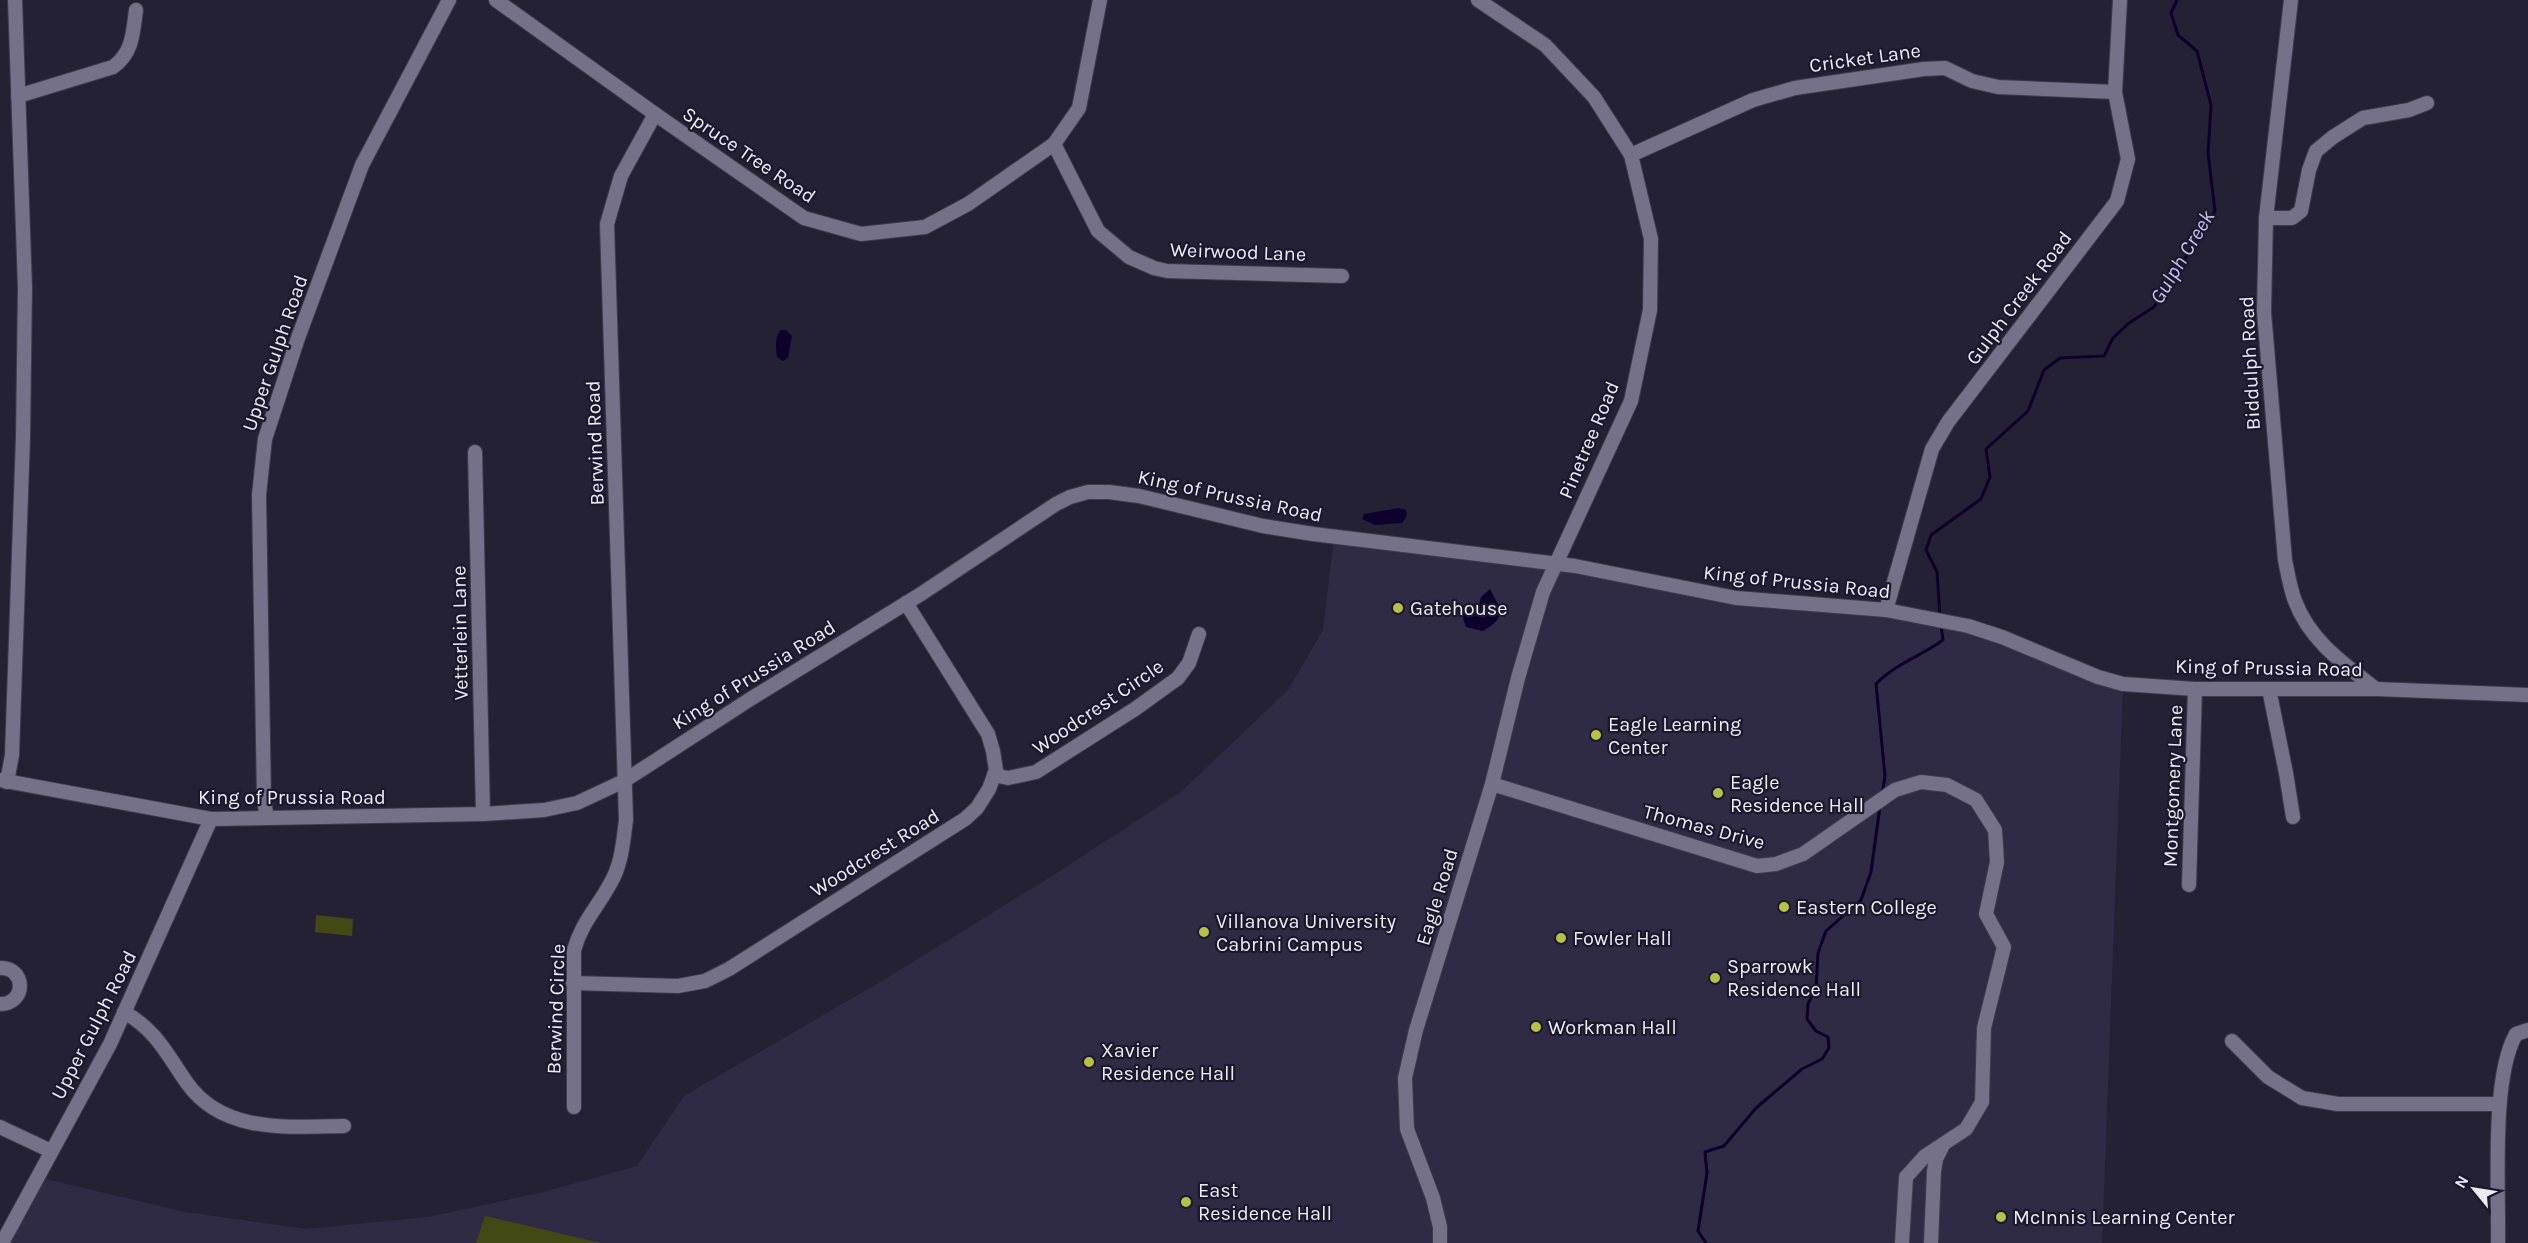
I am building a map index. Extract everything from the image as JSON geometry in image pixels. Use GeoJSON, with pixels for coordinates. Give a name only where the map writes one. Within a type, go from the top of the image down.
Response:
{"type":"FeatureCollection","features":[{"type":"Feature","properties":{"kind":"street"},"geometry":{"type":"LineString","coordinates":[[4,781],[12,755],[25,372],[25,288],[15,0]]}},
{"type":"Feature","properties":{"kind":"street","name":"Upper Gulph Road"},"geometry":{"type":"LineString","coordinates":[[267,818],[264,801],[259,495],[265,439],[298,338],[362,165],[449,0]]}},
{"type":"Feature","properties":{"kind":"street","name":"Spruce Tree Road"},"geometry":{"type":"LineString","coordinates":[[496,0],[804,218],[861,234],[925,227],[968,204],[1054,144],[1079,108],[1100,0]]}},
{"type":"Feature","properties":{"kind":"street","name":"Pinetree Road"},"geometry":{"type":"LineString","coordinates":[[1478,0],[1545,45],[1594,97],[1631,155],[1651,239],[1650,310],[1631,401],[1555,564]]}},
{"type":"Feature","properties":{"kind":"street","name":"Gulph Creek Road"},"geometry":{"type":"LineString","coordinates":[[1886,610],[1932,449],[1948,422],[2117,201],[2128,159],[2115,92],[2120,0]]}},
{"type":"Feature","properties":{"kind":"street","name":"Biddulph Road"},"geometry":{"type":"LineString","coordinates":[[2291,0],[2266,218],[2264,312],[2285,560],[2295,601],[2307,627],[2328,651],[2376,689]]}},
{"type":"Feature","properties":{"kind":"street"},"geometry":{"type":"LineString","coordinates":[[18,96],[113,67],[121,61],[130,46],[136,10]]}},
{"type":"Feature","properties":{"kind":"street","name":"Cricket Lane"},"geometry":{"type":"LineString","coordinates":[[1631,155],[1754,100],[1795,88],[1924,69],[1945,68],[1972,81],[1998,87],[2115,92]]}},
{"type":"Feature","properties":{"kind":"street"},"geometry":{"type":"LineString","coordinates":[[2266,218],[2292,218],[2301,211],[2309,170],[2316,151],[2333,137],[2363,118],[2409,110],[2427,103]]}},
{"type":"Feature","properties":{"kind":"street","name":"Berwind Road"},"geometry":{"type":"LineString","coordinates":[[624,781],[607,224],[621,176],[655,114]]}},
{"type":"Feature","properties":{"kind":"street","name":"Weirwood Lane"},"geometry":{"type":"LineString","coordinates":[[1054,144],[1098,231],[1129,256],[1154,268],[1342,276]]}},
{"type":"Feature","properties":{"kind":"street","name":"Vetterlein Lane"},"geometry":{"type":"LineString","coordinates":[[475,452],[483,814]]}},
{"type":"Feature","properties":{"kind":"street","name":"King of Prussia Road"},"geometry":{"type":"LineString","coordinates":[[4,781],[211,819],[483,814],[544,810],[566,805],[624,781],[752,698],[906,603],[1047,510],[1070,497],[1088,492],[1139,496],[1263,526],[1555,564],[1736,598],[1886,610],[1930,618],[2002,637],[2098,677],[2123,684],[2196,689],[2376,689],[2528,695]]}},
{"type":"Feature","properties":{"kind":"street","name":"Eagle Road"},"geometry":{"type":"LineString","coordinates":[[1440,1243],[1440,1227],[1433,1198],[1407,1129],[1405,1078],[1416,1030],[1492,784],[1521,667],[1543,592],[1555,564]]}},
{"type":"Feature","properties":{"kind":"street"},"geometry":{"type":"LineString","coordinates":[[906,603],[988,734],[996,770],[994,775]]}},
{"type":"Feature","properties":{"kind":"street","name":"Woodcrest Circle"},"geometry":{"type":"LineString","coordinates":[[994,775],[1008,778],[1036,772],[1135,709],[1178,678],[1189,663],[1199,634]]}},
{"type":"Feature","properties":{"kind":"street","name":"Montgomery Lane"},"geometry":{"type":"LineString","coordinates":[[2189,885],[2196,689]]}},
{"type":"Feature","properties":{"kind":"street"},"geometry":{"type":"LineString","coordinates":[[2269,689],[2293,817]]}},
{"type":"Feature","properties":{"kind":"street","name":"Woodcrest Road"},"geometry":{"type":"LineString","coordinates":[[573,983],[678,986],[705,981],[729,969],[965,819],[977,808],[989,789],[994,775]]}},
{"type":"Feature","properties":{"kind":"street","name":"Berwind Circle"},"geometry":{"type":"LineString","coordinates":[[574,1107],[574,950],[579,931],[610,884],[621,860],[626,820],[624,781]]}},
{"type":"Feature","properties":{"kind":"street","name":"Thomas Drive"},"geometry":{"type":"LineString","coordinates":[[1492,784],[1756,866],[1776,864],[1803,854],[1895,790],[1921,782],[1947,785],[1976,800],[1995,830],[1997,862],[1986,914],[2004,948],[1984,1028],[1982,1102],[1966,1129],[1942,1147],[1925,1156],[1906,1177],[1902,1243]]}},
{"type":"Feature","properties":{"kind":"street","name":"Upper Gulph Road"},"geometry":{"type":"LineString","coordinates":[[2,1243],[110,1044],[211,819]]}},
{"type":"Feature","properties":{"kind":"street"},"geometry":{"type":"LineString","coordinates":[[0,968],[13,971],[19,978],[21,988],[10,1003],[0,1004]]}},
{"type":"Feature","properties":{"kind":"street"},"geometry":{"type":"LineString","coordinates":[[124,1012],[151,1031],[202,1101],[219,1113],[238,1121],[285,1127],[344,1126]]}},
{"type":"Feature","properties":{"kind":"street"},"geometry":{"type":"LineString","coordinates":[[2498,1243],[2499,1104],[2508,1048],[2516,1034],[2528,1030]]}},
{"type":"Feature","properties":{"kind":"street"},"geometry":{"type":"LineString","coordinates":[[2232,1041],[2268,1077],[2302,1098],[2338,1104],[2499,1104]]}},
{"type":"Feature","properties":{"kind":"street"},"geometry":{"type":"LineString","coordinates":[[0,1127],[51,1151]]}},
{"type":"Feature","properties":{"kind":"street"},"geometry":{"type":"LineString","coordinates":[[1931,1243],[1934,1171],[1936,1159],[1942,1147]]}},
{"type":"Feature","properties":{"kind":"shaded area"},"geometry":{"type":"Polygon","coordinates":[[[781,330],[786,330],[792,336],[788,358],[783,361],[777,357],[776,346],[776,339],[781,330]]]}},
{"type":"Feature","properties":{"kind":"shaded area"},"geometry":{"type":"Polygon","coordinates":[[[1399,508],[1406,510],[1407,516],[1402,523],[1375,525],[1362,519],[1364,514],[1399,508]]]}},
{"type":"Feature","properties":{"kind":"shaded area"},"geometry":{"type":"Polygon","coordinates":[[[1334,538],[1528,560],[1736,598],[1930,618],[2123,684],[2102,1243],[3,1243],[37,1177],[185,1212],[306,1229],[428,1217],[540,1193],[637,1166],[684,1096],[882,981],[1057,873],[1182,791],[1288,690],[1323,630],[1334,538]]]}},
{"type":"Feature","properties":{"kind":"shaded area"},"geometry":{"type":"Polygon","coordinates":[[[1490,589],[1500,612],[1496,621],[1483,631],[1466,627],[1463,618],[1465,612],[1479,605],[1481,597],[1490,589]]]}},
{"type":"Feature","properties":{"kind":"green space"},"geometry":{"type":"Polygon","coordinates":[[[316,915],[353,919],[352,936],[315,932],[316,915]]]}},
{"type":"Feature","properties":{"kind":"green space"},"geometry":{"type":"Polygon","coordinates":[[[485,1216],[601,1243],[476,1243],[485,1216]]]}},
{"type":"Feature","properties":{"kind":"waterway","name":"Gulph Creek"},"geometry":{"type":"LineString","coordinates":[[1940,616],[1937,572],[1926,550],[1931,535],[1981,499],[1990,477],[1986,449],[2028,411],[2044,370],[2060,358],[2104,356],[2113,338],[2129,323],[2154,307],[2215,211],[2208,153],[2211,105],[2197,51],[2178,35],[2171,13],[2177,0]]}},
{"type":"Feature","properties":{"kind":"waterway","name":"Gulph Creek"},"geometry":{"type":"LineString","coordinates":[[1882,794],[1885,776],[1876,684],[1891,671],[1943,640],[1941,625]]}},
{"type":"Feature","properties":{"kind":"waterway","name":"Gulph Creek"},"geometry":{"type":"LineString","coordinates":[[1706,1243],[1698,1231],[1707,1173],[1705,1152],[1724,1146],[1756,1108],[1802,1069],[1822,1059],[1829,1048],[1828,1037],[1816,1031],[1807,1019],[1808,1004],[1816,988],[1818,953],[1826,931],[1861,900],[1871,872],[1880,806]]}},
{"type":"Feature","properties":{"kind":"place","name":"Gatehouse"},"geometry":{"type":"Point","coordinates":[1398,608]}},
{"type":"Feature","properties":{"kind":"place","name":"Eagle Learning Center"},"geometry":{"type":"Point","coordinates":[1596,735]}},
{"type":"Feature","properties":{"kind":"place","name":"Eagle Residence Hall"},"geometry":{"type":"Point","coordinates":[1718,793]}},
{"type":"Feature","properties":{"kind":"place","name":"Eastern College"},"geometry":{"type":"Point","coordinates":[1784,907]}},
{"type":"Feature","properties":{"kind":"place","name":"Villanova University Cabrini Campus"},"geometry":{"type":"Point","coordinates":[1204,932]}},
{"type":"Feature","properties":{"kind":"place","name":"Fowler Hall"},"geometry":{"type":"Point","coordinates":[1561,938]}},
{"type":"Feature","properties":{"kind":"place","name":"Sparrowk Residence Hall"},"geometry":{"type":"Point","coordinates":[1715,978]}},
{"type":"Feature","properties":{"kind":"place","name":"Workman Hall"},"geometry":{"type":"Point","coordinates":[1536,1027]}},
{"type":"Feature","properties":{"kind":"place","name":"Xavier Residence Hall"},"geometry":{"type":"Point","coordinates":[1089,1062]}},
{"type":"Feature","properties":{"kind":"place","name":"East Residence Hall"},"geometry":{"type":"Point","coordinates":[1186,1202]}},
{"type":"Feature","properties":{"kind":"place","name":"McInnis Learning Center"},"geometry":{"type":"Point","coordinates":[2001,1217]}}]}
